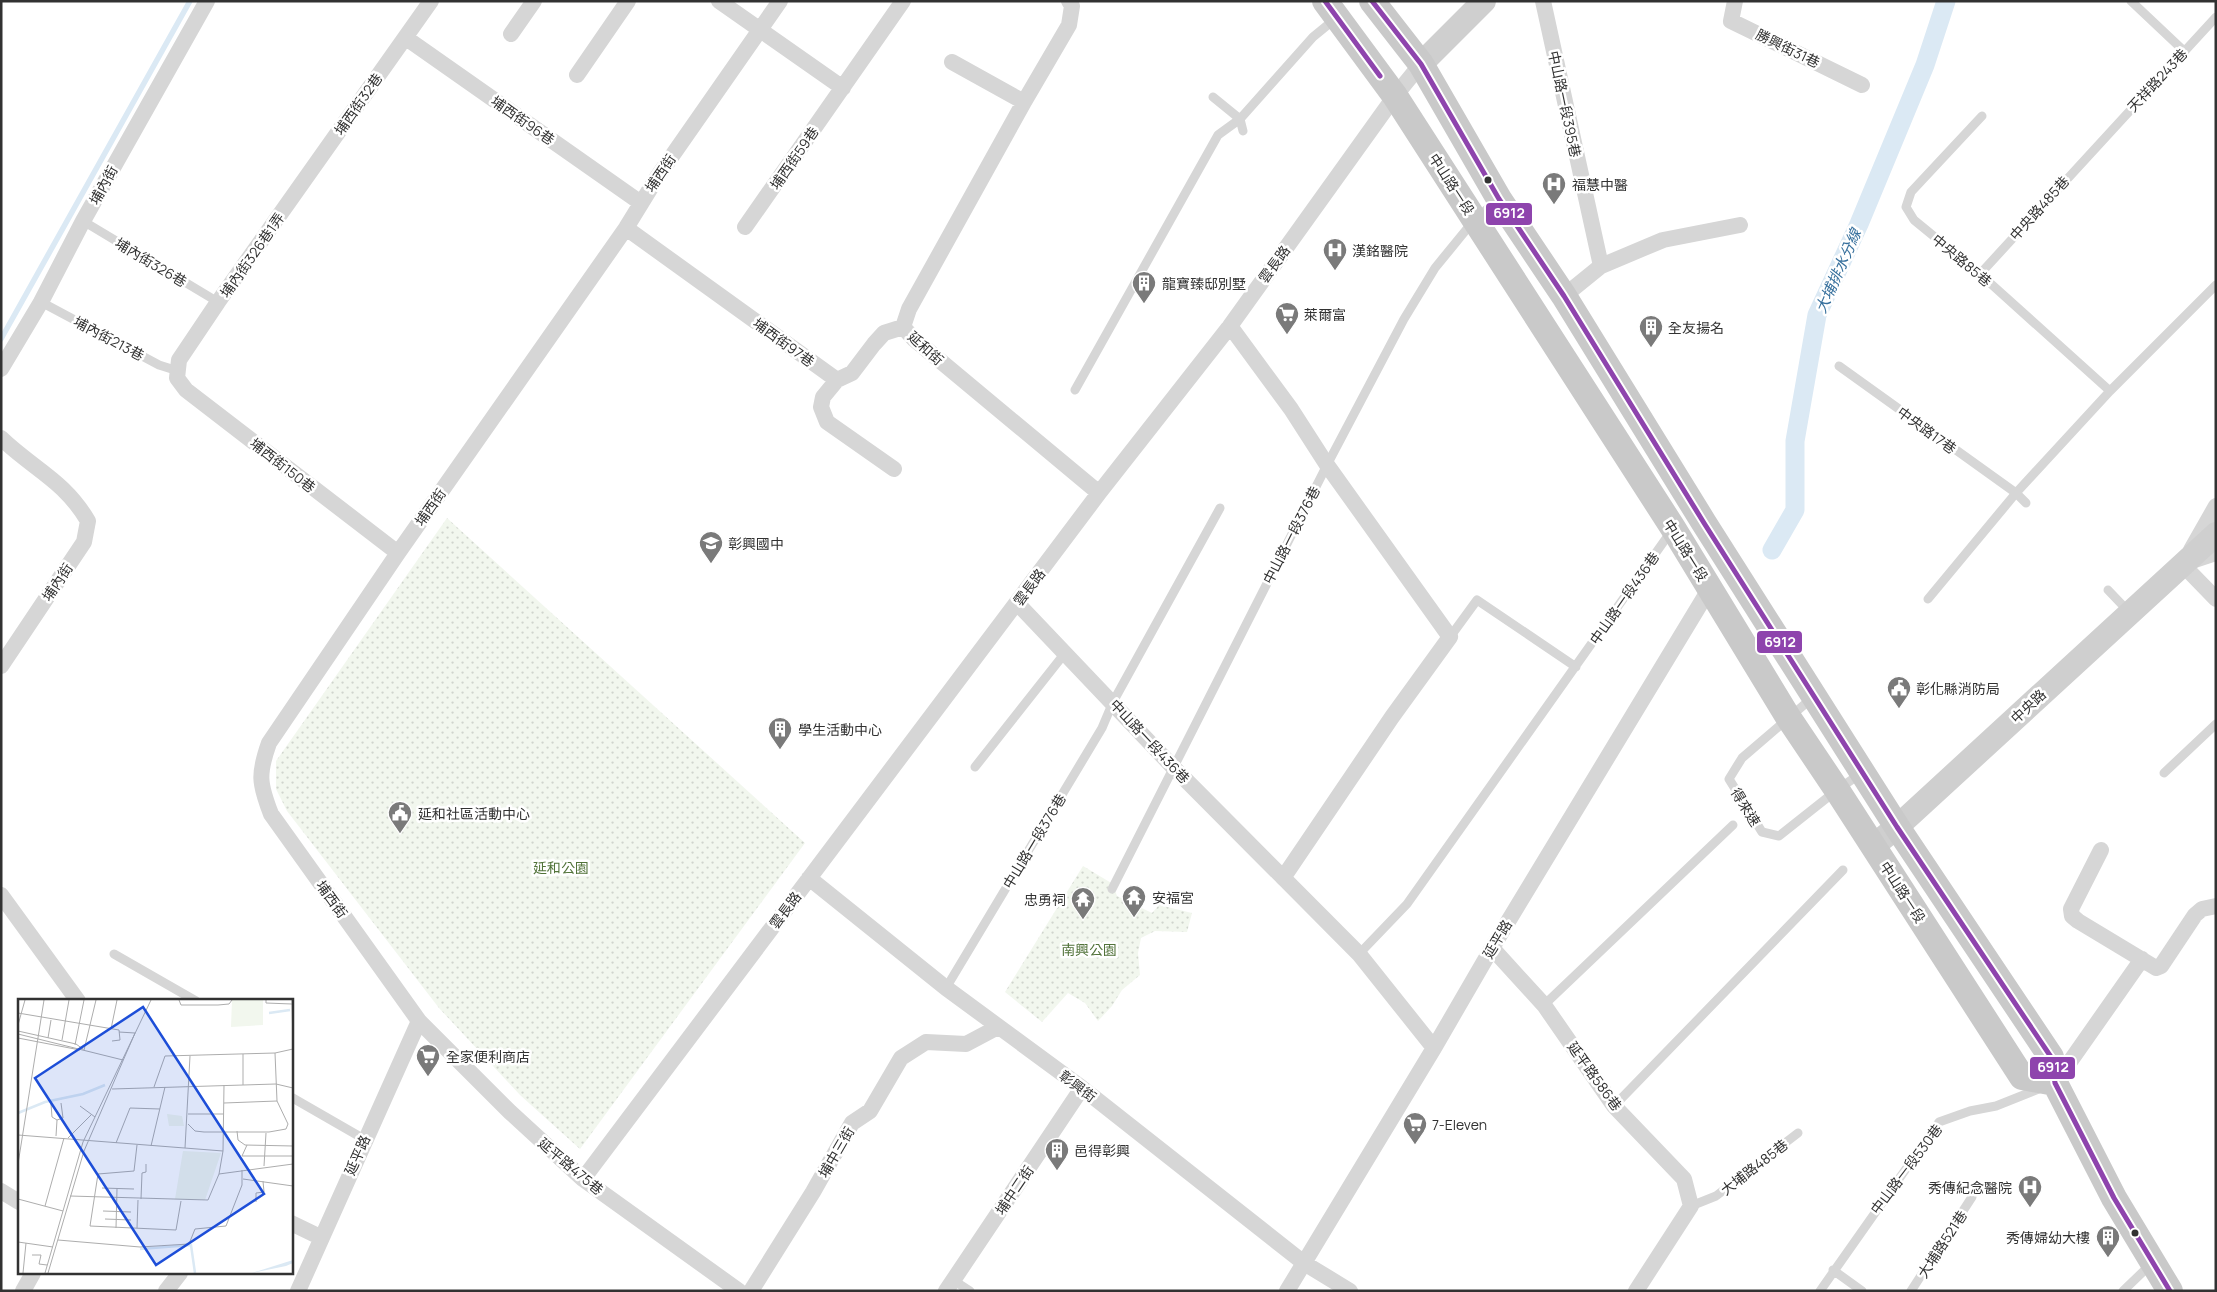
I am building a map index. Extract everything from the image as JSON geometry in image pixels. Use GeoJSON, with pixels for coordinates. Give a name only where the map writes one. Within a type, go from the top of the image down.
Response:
{"type":"FeatureCollection","features":[{"type":"Feature","properties":{"kind":"main road"},"geometry":{"type":"LineString","coordinates":[[1372,1],[1421,64],[1499,199],[1564,296],[1704,523],[1897,826],[2051,1057],[2055,1083],[2114,1198],[2170,1291]]}},
{"type":"Feature","properties":{"kind":"main road","name":"中山路一段"},"geometry":{"type":"LineString","coordinates":[[1331,9],[1395,96],[1475,219],[1673,528],[1788,717],[2022,1077],[2055,1083]]}},
{"type":"Feature","properties":{"kind":"street","name":"埔內街"},"geometry":{"type":"LineString","coordinates":[[1,370],[42,302],[83,221],[207,1]]}},
{"type":"Feature","properties":{"kind":"street","name":"埔西街32巷"},"geometry":{"type":"LineString","coordinates":[[285,207],[431,1]]}},
{"type":"Feature","properties":{"kind":"street"},"geometry":{"type":"LineString","coordinates":[[511,34],[534,1]]}},
{"type":"Feature","properties":{"kind":"street"},"geometry":{"type":"LineString","coordinates":[[577,75],[628,1]]}},
{"type":"Feature","properties":{"kind":"street"},"geometry":{"type":"LineString","coordinates":[[719,1],[842,88]]}},
{"type":"Feature","properties":{"kind":"street","name":"埔西街"},"geometry":{"type":"LineString","coordinates":[[419,1020],[270,814],[261,788],[261,765],[269,743],[398,553],[626,228],[641,203],[780,1]]}},
{"type":"Feature","properties":{"kind":"street","name":"埔西街59巷"},"geometry":{"type":"LineString","coordinates":[[744,227],[903,1]]}},
{"type":"Feature","properties":{"kind":"street","name":"延和街"},"geometry":{"type":"LineString","coordinates":[[1069,1],[1072,6],[1069,25],[1024,102],[909,310],[904,327],[914,339],[1099,493]]}},
{"type":"Feature","properties":{"kind":"street","name":"雲長路"},"geometry":{"type":"LineString","coordinates":[[583,1179],[1099,493],[1230,326],[1395,96],[1421,64],[1484,1]]}},
{"type":"Feature","properties":{"kind":"street","name":"中山路一段395巷"},"geometry":{"type":"LineString","coordinates":[[1543,1],[1601,266]]}},
{"type":"Feature","properties":{"kind":"street","name":"勝興街31巷"},"geometry":{"type":"LineString","coordinates":[[1736,1],[1731,21],[1862,85]]}},
{"type":"Feature","properties":{"kind":"street","name":"埔西街96巷"},"geometry":{"type":"LineString","coordinates":[[406,38],[641,203]]}},
{"type":"Feature","properties":{"kind":"street"},"geometry":{"type":"LineString","coordinates":[[952,62],[1024,102]]}},
{"type":"Feature","properties":{"kind":"street","name":"埔內街326巷1弄"},"geometry":{"type":"LineString","coordinates":[[178,370],[179,360],[285,207]]}},
{"type":"Feature","properties":{"kind":"street"},"geometry":{"type":"LineString","coordinates":[[1564,296],[1601,266],[1663,240],[1740,225]]}},
{"type":"Feature","properties":{"kind":"street","name":"埔西街97巷"},"geometry":{"type":"LineString","coordinates":[[626,228],[837,380]]}},
{"type":"Feature","properties":{"kind":"street"},"geometry":{"type":"LineString","coordinates":[[1230,326],[1292,409],[1327,465],[1450,637],[1392,717],[1283,878]]}},
{"type":"Feature","properties":{"kind":"street"},"geometry":{"type":"LineString","coordinates":[[894,469],[827,422],[821,408],[823,397],[837,380],[852,373],[884,333],[904,327]]}},
{"type":"Feature","properties":{"kind":"street","name":"埔西街150巷"},"geometry":{"type":"LineString","coordinates":[[178,370],[177,378],[186,390],[398,553]]}},
{"type":"Feature","properties":{"kind":"street","name":"埔內街"},"geometry":{"type":"LineString","coordinates":[[1,438],[55,480],[78,505],[88,522],[84,542],[1,666]]}},
{"type":"Feature","properties":{"kind":"street","name":"中央路"},"geometry":{"type":"LineString","coordinates":[[2183,565],[2216,506]]}},
{"type":"Feature","properties":{"kind":"street","name":"中央路"},"geometry":{"type":"LineString","coordinates":[[1873,846],[2216,534]]}},
{"type":"Feature","properties":{"kind":"street","name":"中央路"},"geometry":{"type":"LineString","coordinates":[[2183,565],[2216,552]]}},
{"type":"Feature","properties":{"kind":"street"},"geometry":{"type":"LineString","coordinates":[[2183,565],[2216,599]]}},
{"type":"Feature","properties":{"kind":"street","name":"延平路"},"geometry":{"type":"LineString","coordinates":[[1287,1291],[1710,588]]}},
{"type":"Feature","properties":{"kind":"street","name":"中山路一段436巷"},"geometry":{"type":"LineString","coordinates":[[1017,604],[1173,766],[1359,954],[1434,1048]]}},
{"type":"Feature","properties":{"kind":"street"},"geometry":{"type":"LineString","coordinates":[[2101,850],[2071,908],[2072,916],[2078,922],[2156,968],[2161,966],[2195,914],[2202,909],[2216,906]]}},
{"type":"Feature","properties":{"kind":"street","name":"彰興街"},"geometry":{"type":"LineString","coordinates":[[809,878],[946,988],[1082,1088],[1304,1263],[1350,1291]]}},
{"type":"Feature","properties":{"kind":"street"},"geometry":{"type":"LineString","coordinates":[[1,895],[77,999]]}},
{"type":"Feature","properties":{"kind":"street","name":"延平路586巷"},"geometry":{"type":"LineString","coordinates":[[1492,948],[1544,1005],[1614,1106],[1684,1179],[1691,1206]]}},
{"type":"Feature","properties":{"kind":"street"},"geometry":{"type":"LineString","coordinates":[[2055,1083],[2142,959]]}},
{"type":"Feature","properties":{"kind":"street","name":"延平路"},"geometry":{"type":"LineString","coordinates":[[298,1291],[320,1237],[419,1020]]}},
{"type":"Feature","properties":{"kind":"street","name":"延平路475巷"},"geometry":{"type":"LineString","coordinates":[[419,1020],[510,1112],[583,1179],[739,1291]]}},
{"type":"Feature","properties":{"kind":"street","name":"埔中三街"},"geometry":{"type":"LineString","coordinates":[[751,1291],[813,1192],[852,1123],[870,1111],[901,1058],[926,1042],[966,1044],[998,1028]]}},
{"type":"Feature","properties":{"kind":"street","name":"埔中二街"},"geometry":{"type":"LineString","coordinates":[[949,1285],[1082,1088]]}},
{"type":"Feature","properties":{"kind":"street"},"geometry":{"type":"LineString","coordinates":[[1,1191],[18,1201]]}},
{"type":"Feature","properties":{"kind":"street"},"geometry":{"type":"LineString","coordinates":[[1636,1291],[1691,1206]]}},
{"type":"Feature","properties":{"kind":"street"},"geometry":{"type":"LineString","coordinates":[[292,1223],[320,1237]]}},
{"type":"Feature","properties":{"kind":"street"},"geometry":{"type":"LineString","coordinates":[[23,1291],[32,1274]]}},
{"type":"Feature","properties":{"kind":"street"},"geometry":{"type":"LineString","coordinates":[[166,1291],[179,1274]]}},
{"type":"Feature","properties":{"kind":"lane"},"geometry":{"type":"LineString","coordinates":[[2130,1],[2184,51]]}},
{"type":"Feature","properties":{"kind":"lane"},"geometry":{"type":"LineString","coordinates":[[1076,390],[1218,135],[1240,119],[1312,38],[1331,9]]}},
{"type":"Feature","properties":{"kind":"lane","name":"天祥路243巷"},"geometry":{"type":"LineString","coordinates":[[2098,143],[2216,17]]}},
{"type":"Feature","properties":{"kind":"lane"},"geometry":{"type":"LineString","coordinates":[[1213,97],[1240,119],[1243,131]]}},
{"type":"Feature","properties":{"kind":"lane","name":"中央路85巷"},"geometry":{"type":"LineString","coordinates":[[1982,116],[1911,192],[1906,207],[1914,220],[1980,274],[2110,391]]}},
{"type":"Feature","properties":{"kind":"lane","name":"中央路485巷"},"geometry":{"type":"LineString","coordinates":[[1980,274],[2098,143]]}},
{"type":"Feature","properties":{"kind":"lane","name":"中山路一段376巷"},"geometry":{"type":"LineString","coordinates":[[1112,890],[1173,766],[1404,318],[1435,268],[1475,219],[1499,199]]}},
{"type":"Feature","properties":{"kind":"lane","name":"埔內街326巷"},"geometry":{"type":"LineString","coordinates":[[83,221],[218,302]]}},
{"type":"Feature","properties":{"kind":"lane"},"geometry":{"type":"LineString","coordinates":[[1928,599],[2016,493],[2110,391],[2216,285]]}},
{"type":"Feature","properties":{"kind":"lane","name":"埔內街213巷"},"geometry":{"type":"LineString","coordinates":[[42,302],[159,365],[178,370]]}},
{"type":"Feature","properties":{"kind":"lane","name":"中央路17巷"},"geometry":{"type":"LineString","coordinates":[[1839,366],[2016,493],[2026,503]]}},
{"type":"Feature","properties":{"kind":"lane","name":"中山路一段376巷"},"geometry":{"type":"LineString","coordinates":[[946,988],[1102,728],[1112,702],[1220,508]]}},
{"type":"Feature","properties":{"kind":"lane","name":"中山路一段436巷"},"geometry":{"type":"LineString","coordinates":[[1359,954],[1408,904],[1673,528]]}},
{"type":"Feature","properties":{"kind":"lane"},"geometry":{"type":"LineString","coordinates":[[2108,590],[2130,613]]}},
{"type":"Feature","properties":{"kind":"lane"},"geometry":{"type":"LineString","coordinates":[[1450,637],[1477,600],[1576,667]]}},
{"type":"Feature","properties":{"kind":"lane"},"geometry":{"type":"LineString","coordinates":[[975,767],[1065,653]]}},
{"type":"Feature","properties":{"kind":"lane","name":"得來速"},"geometry":{"type":"LineString","coordinates":[[1814,696],[1742,758],[1729,780],[1762,832],[1779,836],[1863,772]]}},
{"type":"Feature","properties":{"kind":"lane"},"geometry":{"type":"LineString","coordinates":[[2164,773],[2216,724]]}},
{"type":"Feature","properties":{"kind":"lane"},"geometry":{"type":"LineString","coordinates":[[1544,1005],[1734,825]]}},
{"type":"Feature","properties":{"kind":"lane"},"geometry":{"type":"LineString","coordinates":[[1614,1106],[1843,870]]}},
{"type":"Feature","properties":{"kind":"lane"},"geometry":{"type":"LineString","coordinates":[[114,954],[193,999]]}},
{"type":"Feature","properties":{"kind":"lane","name":"中山路一段530巷"},"geometry":{"type":"LineString","coordinates":[[1820,1291],[1832,1270],[1939,1122],[1970,1111],[1996,1106],[2055,1083]]}},
{"type":"Feature","properties":{"kind":"lane"},"geometry":{"type":"LineString","coordinates":[[292,1098],[364,1139]]}},
{"type":"Feature","properties":{"kind":"lane","name":"大埔路485巷"},"geometry":{"type":"LineString","coordinates":[[1691,1206],[1716,1196],[1798,1133]]}},
{"type":"Feature","properties":{"kind":"lane","name":"大埔路521巷"},"geometry":{"type":"LineString","coordinates":[[1911,1291],[1972,1197]]}},
{"type":"Feature","properties":{"kind":"lane"},"geometry":{"type":"LineString","coordinates":[[2124,1291],[2152,1263]]}},
{"type":"Feature","properties":{"kind":"lane"},"geometry":{"type":"LineString","coordinates":[[1832,1270],[1862,1291]]}},
{"type":"Feature","properties":{"kind":"lane"},"geometry":{"type":"LineString","coordinates":[[949,1285],[970,1291]]}},
{"type":"Feature","properties":{"kind":"green space","name":"延和公園"},"geometry":{"type":"Polygon","coordinates":[[[447,518],[805,843],[580,1149],[520,1095],[439,1008],[287,811],[276,789],[276,761],[447,518]]]}},
{"type":"Feature","properties":{"kind":"green space","name":"南興公園"},"geometry":{"type":"Polygon","coordinates":[[[1083,866],[1113,884],[1117,896],[1152,913],[1159,905],[1192,913],[1187,932],[1155,931],[1141,938],[1138,953],[1140,975],[1122,990],[1112,1006],[1098,1021],[1085,1003],[1068,993],[1042,1022],[1005,992],[1083,866]]]}},
{"type":"Feature","properties":{"kind":"waterway"},"geometry":{"type":"LineString","coordinates":[[1,339],[190,1]]}},
{"type":"Feature","properties":{"kind":"waterway","name":"大埔排水分線"},"geometry":{"type":"LineString","coordinates":[[1772,550],[1795,510],[1795,441],[1817,315],[1859,224],[1925,65],[1946,1]]}},
{"type":"Feature","properties":{"kind":"transit line","name":"6912"},"geometry":{"type":"LineString","coordinates":[[1325,1],[1380,76]]}},
{"type":"Feature","properties":{"kind":"transit line","name":"6912"},"geometry":{"type":"LineString","coordinates":[[1372,1],[1421,64],[1499,199],[1564,296],[1704,523],[1897,827],[2051,1057],[2055,1083],[2114,1198],[2170,1291]]}},
{"type":"Feature","properties":{"kind":"place","name":"福慧中醫"},"geometry":{"type":"Point","coordinates":[1554,205]}},
{"type":"Feature","properties":{"kind":"place","name":"漢銘醫院"},"geometry":{"type":"Point","coordinates":[1335,271]}},
{"type":"Feature","properties":{"kind":"place","name":"龍寶臻邸別墅"},"geometry":{"type":"Point","coordinates":[1144,304]}},
{"type":"Feature","properties":{"kind":"place","name":"萊爾富"},"geometry":{"type":"Point","coordinates":[1287,335]}},
{"type":"Feature","properties":{"kind":"place","name":"全友揚名"},"geometry":{"type":"Point","coordinates":[1651,348]}},
{"type":"Feature","properties":{"kind":"place","name":"彰興國中"},"geometry":{"type":"Point","coordinates":[711,564]}},
{"type":"Feature","properties":{"kind":"place","name":"彰化縣消防局"},"geometry":{"type":"Point","coordinates":[1899,709]}},
{"type":"Feature","properties":{"kind":"place","name":"學生活動中心"},"geometry":{"type":"Point","coordinates":[780,750]}},
{"type":"Feature","properties":{"kind":"place","name":"延和社區活動中心"},"geometry":{"type":"Point","coordinates":[400,834]}},
{"type":"Feature","properties":{"kind":"place","name":"安福宮"},"geometry":{"type":"Point","coordinates":[1134,918]}},
{"type":"Feature","properties":{"kind":"place","name":"忠勇祠"},"geometry":{"type":"Point","coordinates":[1083,920]}},
{"type":"Feature","properties":{"kind":"place","name":"全家便利商店"},"geometry":{"type":"Point","coordinates":[428,1077]}},
{"type":"Feature","properties":{"kind":"place","name":"7-Eleven"},"geometry":{"type":"Point","coordinates":[1415,1145]}},
{"type":"Feature","properties":{"kind":"place","name":"邑得彰興"},"geometry":{"type":"Point","coordinates":[1057,1171]}},
{"type":"Feature","properties":{"kind":"place","name":"秀傳紀念醫院"},"geometry":{"type":"Point","coordinates":[2030,1208]}},
{"type":"Feature","properties":{"kind":"place","name":"秀傳婦幼大樓"},"geometry":{"type":"Point","coordinates":[2108,1258]}}]}
